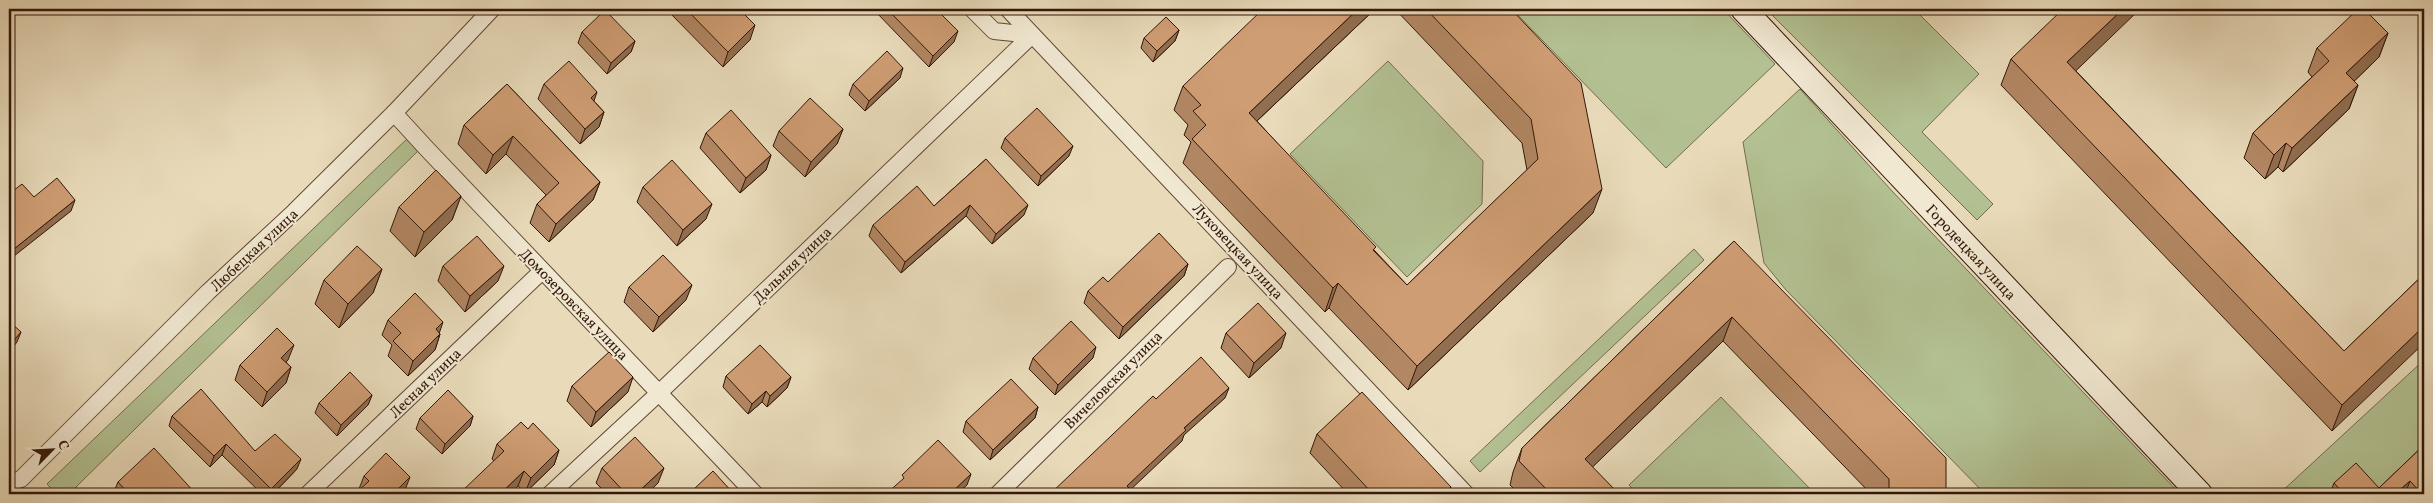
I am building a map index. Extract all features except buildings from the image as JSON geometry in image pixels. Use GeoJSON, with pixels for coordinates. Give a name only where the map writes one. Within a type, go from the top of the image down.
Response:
{"type":"FeatureCollection","features":[{"type":"Feature","properties":{"kind":"street","name":"Любецкая улица"},"geometry":{"type":"LineString","coordinates":[[17,485],[208,292],[294,212],[394,113],[492,9]]}},
{"type":"Feature","properties":{"kind":"street"},"geometry":{"type":"LineString","coordinates":[[972,9],[994,31],[1032,35]]}},
{"type":"Feature","properties":{"kind":"street","name":"Луковецкая улица"},"geometry":{"type":"LineString","coordinates":[[1008,9],[1466,494]]}},
{"type":"Feature","properties":{"kind":"street","name":"Городецкая улица"},"geometry":{"type":"LineString","coordinates":[[1742,9],[2200,494]]}},
{"type":"Feature","properties":{"kind":"street","name":"Дальняя улица"},"geometry":{"type":"LineString","coordinates":[[550,494],[660,392],[1032,35]]}},
{"type":"Feature","properties":{"kind":"street","name":"Домозеровская улица"},"geometry":{"type":"LineString","coordinates":[[394,113],[755,494]]}},
{"type":"Feature","properties":{"kind":"street","name":"Вичеловская улица"},"geometry":{"type":"LineString","coordinates":[[998,494],[1228,266]]}},
{"type":"Feature","properties":{"kind":"street","name":"Лесная улица"},"geometry":{"type":"LineString","coordinates":[[308,494],[542,271]]}},
{"type":"Feature","properties":{"kind":"green space"},"geometry":{"type":"Polygon","coordinates":[[[1512,9],[1723,9],[1775,64],[1666,168],[1512,9]]]}},
{"type":"Feature","properties":{"kind":"green space"},"geometry":{"type":"Polygon","coordinates":[[[1766,9],[1914,9],[1979,74],[1922,132],[1993,204],[1977,220],[1766,9]]]}},
{"type":"Feature","properties":{"kind":"green space"},"geometry":{"type":"Polygon","coordinates":[[[1388,61],[1483,161],[1482,204],[1407,277],[1290,154],[1388,61]]]}},
{"type":"Feature","properties":{"kind":"green space"},"geometry":{"type":"Polygon","coordinates":[[[1800,89],[1892,191],[2180,494],[1985,494],[1786,290],[1764,263],[1743,142],[1800,89]]]}},
{"type":"Feature","properties":{"kind":"green space"},"geometry":{"type":"Polygon","coordinates":[[[409,137],[420,149],[76,487],[76,494],[56,494],[47,484],[409,137]]]}},
{"type":"Feature","properties":{"kind":"green space"},"geometry":{"type":"Polygon","coordinates":[[[1694,249],[1704,260],[1480,472],[1470,461],[1694,249]]]}},
{"type":"Feature","properties":{"kind":"green space"},"geometry":{"type":"Polygon","coordinates":[[[2424,360],[2424,494],[2279,494],[2424,360]]]}},
{"type":"Feature","properties":{"kind":"green space"},"geometry":{"type":"Polygon","coordinates":[[[1721,397],[1815,494],[1637,494],[1629,485],[1721,397]]]}}]}
